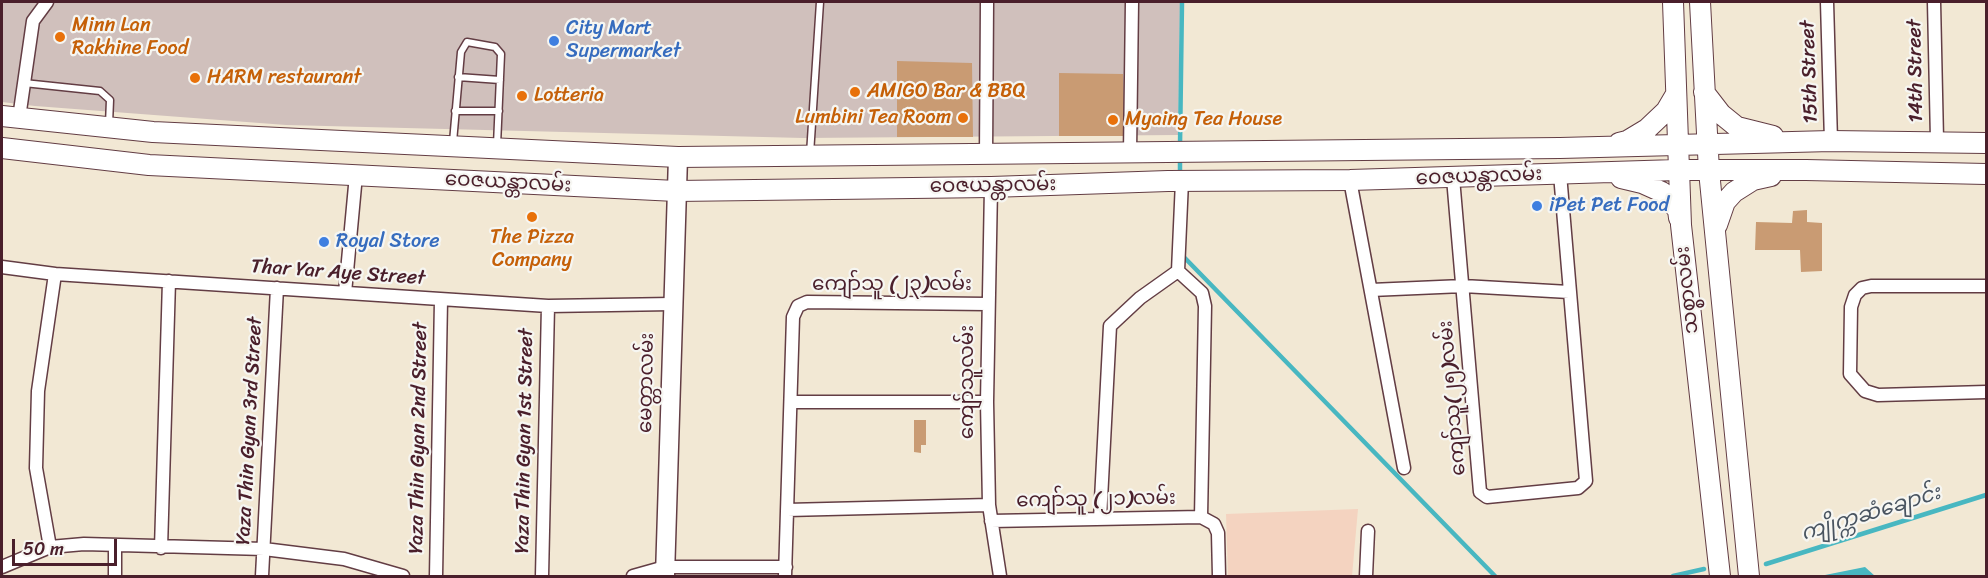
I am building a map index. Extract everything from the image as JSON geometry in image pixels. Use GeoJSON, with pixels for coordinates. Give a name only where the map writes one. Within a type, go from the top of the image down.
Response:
{"type":"FeatureCollection","features":[{"type":"Feature","properties":{"kind":"main road","name":"သစ္စာလမ်း"},"geometry":{"type":"LineString","coordinates":[[1673,2],[1677,94],[1676,146],[1681,225],[1720,576]]}},
{"type":"Feature","properties":{"kind":"main road","name":"သစ္စာလမ်း"},"geometry":{"type":"LineString","coordinates":[[1700,2],[1709,171],[1749,576]]}},
{"type":"Feature","properties":{"kind":"main road"},"geometry":{"type":"LineString","coordinates":[[1704,92],[1721,114],[1737,127],[1802,141]]}},
{"type":"Feature","properties":{"kind":"main road"},"geometry":{"type":"LineString","coordinates":[[1597,146],[1628,141],[1647,129],[1666,111],[1677,94]]}},
{"type":"Feature","properties":{"kind":"main road","name":"ဝေဇယန္တာလမ်း"},"geometry":{"type":"LineString","coordinates":[[10,117],[153,132],[678,157],[1707,146],[1802,141],[1937,140],[1986,143]]}},
{"type":"Feature","properties":{"kind":"main road"},"geometry":{"type":"LineString","coordinates":[[149,165],[153,132]]}},
{"type":"Feature","properties":{"kind":"main road","name":"ဝေဇယန္တာလမ်း"},"geometry":{"type":"LineString","coordinates":[[2,148],[149,165],[676,191],[1454,178],[1677,170],[1986,174]]}},
{"type":"Feature","properties":{"kind":"main road"},"geometry":{"type":"LineString","coordinates":[[1295,180],[1296,151]]}},
{"type":"Feature","properties":{"kind":"main road","name":"မေတ္တာလမ်း"},"geometry":{"type":"LineString","coordinates":[[665,572],[678,157]]}},
{"type":"Feature","properties":{"kind":"main road"},"geometry":{"type":"LineString","coordinates":[[1715,230],[1725,202],[1734,192],[1753,180],[1806,170]]}},
{"type":"Feature","properties":{"kind":"main road"},"geometry":{"type":"LineString","coordinates":[[1598,173],[1642,183],[1662,192],[1677,210],[1681,225]]}},
{"type":"Feature","properties":{"kind":"street"},"geometry":{"type":"LineString","coordinates":[[10,117],[24,83],[33,21],[47,2]]}},
{"type":"Feature","properties":{"kind":"street"},"geometry":{"type":"LineString","coordinates":[[986,155],[987,2]]}},
{"type":"Feature","properties":{"kind":"street"},"geometry":{"type":"LineString","coordinates":[[1130,153],[1132,2]]}},
{"type":"Feature","properties":{"kind":"street","name":"15th Street"},"geometry":{"type":"LineString","coordinates":[[1827,2],[1831,141]]}},
{"type":"Feature","properties":{"kind":"street","name":"14th Street"},"geometry":{"type":"LineString","coordinates":[[1934,2],[1937,140]]}},
{"type":"Feature","properties":{"kind":"street","name":"ကျော်သူ(၂၅)လမ်း"},"geometry":{"type":"LineString","coordinates":[[1454,178],[1480,492],[1487,497],[1578,488],[1586,481],[1560,174]]}},
{"type":"Feature","properties":{"kind":"street"},"geometry":{"type":"LineString","coordinates":[[345,293],[356,175]]}},
{"type":"Feature","properties":{"kind":"street"},"geometry":{"type":"LineString","coordinates":[[1350,180],[1404,468]]}},
{"type":"Feature","properties":{"kind":"street"},"geometry":{"type":"LineString","coordinates":[[1178,271],[1182,181]]}},
{"type":"Feature","properties":{"kind":"street","name":"ကျော်သူလမ်း"},"geometry":{"type":"LineString","coordinates":[[991,187],[987,304],[989,505],[1000,576]]}},
{"type":"Feature","properties":{"kind":"street","name":"Thar Yar Aye Street"},"geometry":{"type":"LineString","coordinates":[[2,267],[55,274],[548,306],[672,304]]}},
{"type":"Feature","properties":{"kind":"street"},"geometry":{"type":"LineString","coordinates":[[1178,271],[1202,293],[1205,306],[1201,517],[1214,524],[1218,533],[1219,576]]}},
{"type":"Feature","properties":{"kind":"street"},"geometry":{"type":"LineString","coordinates":[[1100,519],[1110,326],[1140,298],[1178,271]]}},
{"type":"Feature","properties":{"kind":"street"},"geometry":{"type":"LineString","coordinates":[[50,548],[36,468],[38,391],[55,274]]}},
{"type":"Feature","properties":{"kind":"street"},"geometry":{"type":"LineString","coordinates":[[161,548],[169,281]]}},
{"type":"Feature","properties":{"kind":"street"},"geometry":{"type":"LineString","coordinates":[[1371,290],[1463,286],[1569,292]]}},
{"type":"Feature","properties":{"kind":"street"},"geometry":{"type":"LineString","coordinates":[[1986,286],[1871,286],[1854,295],[1851,307],[1850,374],[1865,391],[1878,395],[1986,392]]}},
{"type":"Feature","properties":{"kind":"street","name":"Yaza Thin Gyan 3rd Street"},"geometry":{"type":"LineString","coordinates":[[262,576],[277,288]]}},
{"type":"Feature","properties":{"kind":"street","name":"Yaza Thin Gyan 2nd Street"},"geometry":{"type":"LineString","coordinates":[[436,576],[441,300]]}},
{"type":"Feature","properties":{"kind":"street","name":"ကျော်သူ (၂၃)လမ်း"},"geometry":{"type":"LineString","coordinates":[[791,402],[793,317],[798,306],[807,302],[987,304]]}},
{"type":"Feature","properties":{"kind":"street","name":"Yaza Thin Gyan 1st Street"},"geometry":{"type":"LineString","coordinates":[[542,576],[548,306]]}},
{"type":"Feature","properties":{"kind":"street"},"geometry":{"type":"LineString","coordinates":[[633,576],[665,572],[785,572],[791,402],[987,402]]}},
{"type":"Feature","properties":{"kind":"street","name":"ကျော်သူ (၂၁)လမ်း"},"geometry":{"type":"LineString","coordinates":[[787,510],[989,505]]}},
{"type":"Feature","properties":{"kind":"street","name":"ကျော်သူ (၂၁)လမ်း"},"geometry":{"type":"LineString","coordinates":[[991,521],[1201,517]]}},
{"type":"Feature","properties":{"kind":"street"},"geometry":{"type":"LineString","coordinates":[[1366,576],[1368,531]]}},
{"type":"Feature","properties":{"kind":"street"},"geometry":{"type":"LineString","coordinates":[[2,567],[50,548],[84,544],[161,548],[264,549],[344,559],[403,576]]}},
{"type":"Feature","properties":{"kind":"street"},"geometry":{"type":"LineString","coordinates":[[115,546],[115,576]]}},
{"type":"Feature","properties":{"kind":"lane"},"geometry":{"type":"LineString","coordinates":[[809,156],[820,2]]}},
{"type":"Feature","properties":{"kind":"lane"},"geometry":{"type":"LineString","coordinates":[[453,146],[460,52],[467,42],[499,50],[497,148]]}},
{"type":"Feature","properties":{"kind":"lane"},"geometry":{"type":"LineString","coordinates":[[458,77],[500,80]]}},
{"type":"Feature","properties":{"kind":"lane"},"geometry":{"type":"LineString","coordinates":[[24,83],[100,91],[110,100],[108,127]]}},
{"type":"Feature","properties":{"kind":"lane"},"geometry":{"type":"LineString","coordinates":[[455,111],[499,111]]}},
{"type":"Feature","properties":{"kind":"shaded area"},"geometry":{"type":"Polygon","coordinates":[[[2,2],[1180,2],[1178,135],[803,138],[286,125],[35,106],[2,102],[2,2]]]}},
{"type":"Feature","properties":{"kind":"shaded area"},"geometry":{"type":"Polygon","coordinates":[[[1358,509],[1352,576],[1228,576],[1226,514],[1358,509]]]}},
{"type":"Feature","properties":{"kind":"water"},"geometry":{"type":"Polygon","coordinates":[[[1865,567],[1875,576],[1820,576],[1865,567]]]}},
{"type":"Feature","properties":{"kind":"building"},"geometry":{"type":"Polygon","coordinates":[[[897,61],[972,63],[973,137],[897,137],[897,61]]]}},
{"type":"Feature","properties":{"kind":"building"},"geometry":{"type":"Polygon","coordinates":[[[1059,73],[1123,74],[1125,136],[1059,136],[1059,73]]]}},
{"type":"Feature","properties":{"kind":"building"},"geometry":{"type":"Polygon","coordinates":[[[1807,210],[1807,222],[1822,223],[1822,271],[1801,272],[1800,250],[1755,250],[1756,222],[1792,223],[1793,211],[1807,210]]]}},
{"type":"Feature","properties":{"kind":"building"},"geometry":{"type":"Polygon","coordinates":[[[914,420],[926,420],[926,445],[921,445],[921,453],[914,452],[914,420]]]}},
{"type":"Feature","properties":{"kind":"waterway"},"geometry":{"type":"LineString","coordinates":[[1180,146],[1182,2]]}},
{"type":"Feature","properties":{"kind":"waterway"},"geometry":{"type":"LineString","coordinates":[[1180,157],[1180,176]]}},
{"type":"Feature","properties":{"kind":"waterway"},"geometry":{"type":"LineString","coordinates":[[1180,253],[1495,576]]}},
{"type":"Feature","properties":{"kind":"waterway","name":"ကျိုက္ကဆံချောင်း"},"geometry":{"type":"LineString","coordinates":[[1766,564],[1986,495]]}},
{"type":"Feature","properties":{"kind":"waterway","name":"ကျိုက္ကဆံချောင်း"},"geometry":{"type":"LineString","coordinates":[[1673,576],[1704,569]]}},
{"type":"Feature","properties":{"kind":"place","name":"Minn Lan Rakhine Food"},"geometry":{"type":"Point","coordinates":[60,37]}},
{"type":"Feature","properties":{"kind":"place","name":"City Mart Supermarket"},"geometry":{"type":"Point","coordinates":[554,41]}},
{"type":"Feature","properties":{"kind":"place","name":"HARM restaurant"},"geometry":{"type":"Point","coordinates":[195,78]}},
{"type":"Feature","properties":{"kind":"place","name":"AMIGO Bar & BBQ"},"geometry":{"type":"Point","coordinates":[855,92]}},
{"type":"Feature","properties":{"kind":"place","name":"Lotteria"},"geometry":{"type":"Point","coordinates":[522,96]}},
{"type":"Feature","properties":{"kind":"place","name":"Lumbini Tea Room"},"geometry":{"type":"Point","coordinates":[963,118]}},
{"type":"Feature","properties":{"kind":"place","name":"Myaing Tea House"},"geometry":{"type":"Point","coordinates":[1113,120]}},
{"type":"Feature","properties":{"kind":"place","name":"iPet Pet Food"},"geometry":{"type":"Point","coordinates":[1537,206]}},
{"type":"Feature","properties":{"kind":"place","name":"The Pizza Company"},"geometry":{"type":"Point","coordinates":[532,217]}},
{"type":"Feature","properties":{"kind":"place","name":"Royal Store"},"geometry":{"type":"Point","coordinates":[324,242]}}]}
